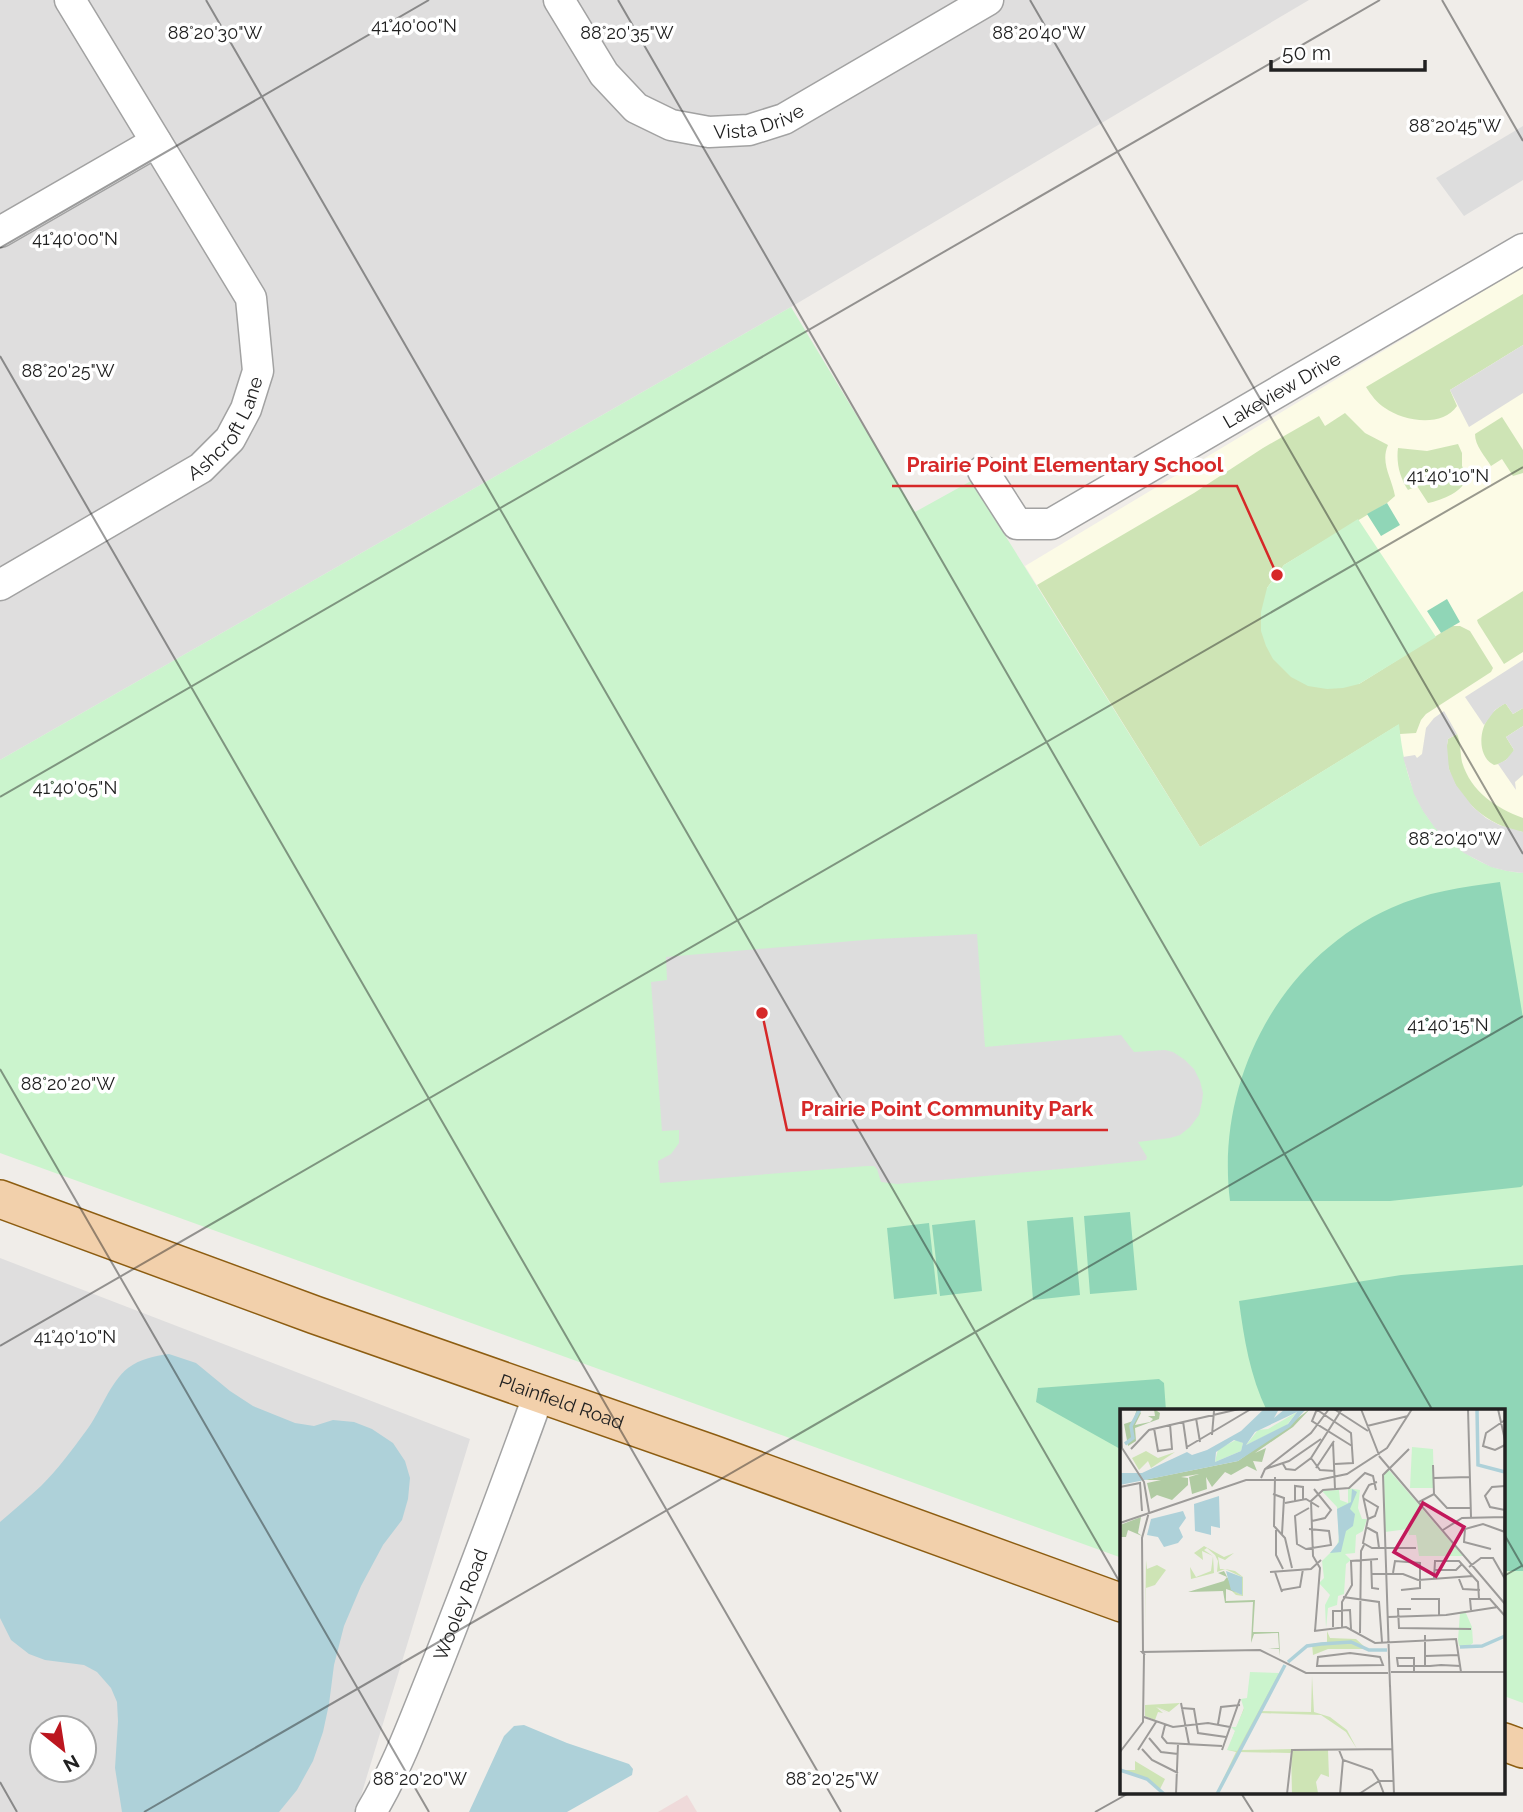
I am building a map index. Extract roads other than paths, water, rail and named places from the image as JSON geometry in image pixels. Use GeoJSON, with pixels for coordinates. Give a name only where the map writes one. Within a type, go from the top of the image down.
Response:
{"type":"FeatureCollection","features":[{"type":"Feature","properties":{"kind":"main road","name":"Plainfield Road"},"geometry":{"type":"LineString","coordinates":[[0,1199],[315,1315],[712,1454],[1120,1602]]}},
{"type":"Feature","properties":{"kind":"main road"},"geometry":{"type":"LineString","coordinates":[[1506,1743],[1523,1749]]}},
{"type":"Feature","properties":{"kind":"street","name":"Ashcroft Lane"},"geometry":{"type":"LineString","coordinates":[[0,585],[201,468],[230,439],[246,409],[258,370],[251,298],[70,0]]}},
{"type":"Feature","properties":{"kind":"street","name":"Vista Drive"},"geometry":{"type":"LineString","coordinates":[[559,0],[604,74],[636,108],[671,125],[709,132],[749,130],[784,119],[988,0]]}},
{"type":"Feature","properties":{"kind":"street"},"geometry":{"type":"LineString","coordinates":[[0,232],[156,142]]}},
{"type":"Feature","properties":{"kind":"street","name":"Lakeview Drive"},"geometry":{"type":"LineString","coordinates":[[983,471],[1017,524],[1051,524],[1523,249]]}},
{"type":"Feature","properties":{"kind":"street","name":"Wooley Road"},"geometry":{"type":"LineString","coordinates":[[371,1812],[384,1790],[454,1623],[539,1394]]}},
{"type":"Feature","properties":{"kind":"water"},"geometry":{"type":"Polygon","coordinates":[[[169,1354],[196,1363],[253,1406],[295,1423],[314,1426],[333,1420],[354,1422],[372,1429],[393,1443],[405,1461],[410,1478],[402,1520],[383,1545],[344,1626],[334,1665],[323,1732],[313,1761],[297,1790],[279,1812],[122,1812],[115,1768],[117,1702],[111,1688],[97,1672],[84,1665],[45,1660],[29,1654],[11,1640],[0,1618],[0,1522],[41,1486],[59,1466],[91,1424],[110,1389],[128,1368],[142,1360],[169,1354]]]}},
{"type":"Feature","properties":{"kind":"water"},"geometry":{"type":"Polygon","coordinates":[[[524,1725],[629,1764],[633,1769],[632,1775],[567,1812],[469,1812],[504,1736],[514,1726],[524,1725]]]}},
{"type":"Feature","properties":{"kind":"place","name":"Prairie Point Elementary School"},"geometry":{"type":"Point","coordinates":[1277,575]}},
{"type":"Feature","properties":{"kind":"place","name":"Prairie Point Community Park"},"geometry":{"type":"Point","coordinates":[762,1013]}}]}
